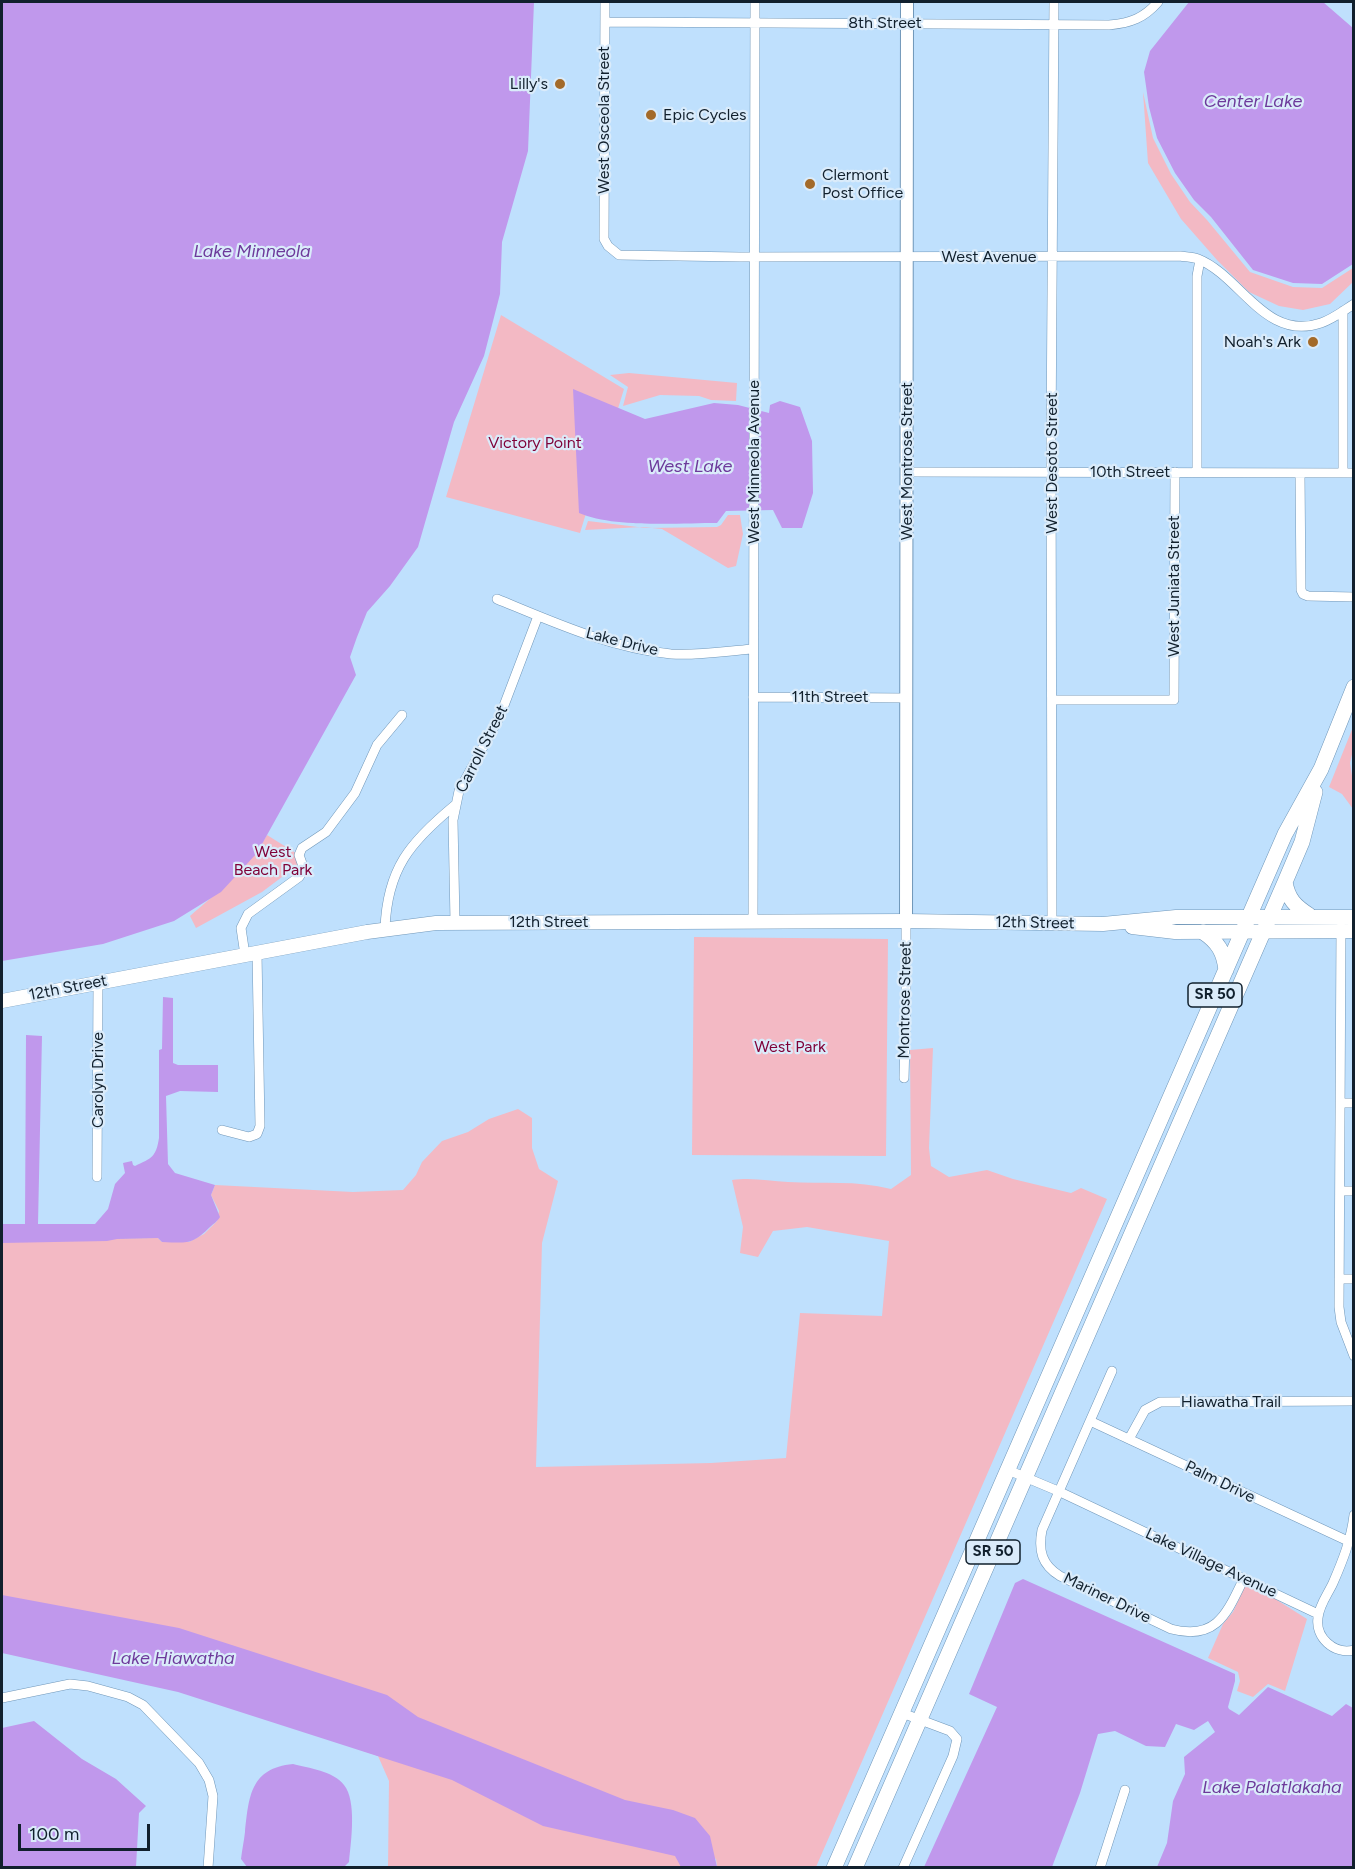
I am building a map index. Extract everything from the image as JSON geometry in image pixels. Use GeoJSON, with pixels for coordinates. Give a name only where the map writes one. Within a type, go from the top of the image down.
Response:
{"type":"FeatureCollection","features":[{"type":"Feature","properties":{"kind":"highway","name":"SR 50"},"geometry":{"type":"LineString","coordinates":[[855,1868],[1302,842],[1321,769],[1353,687]]}},
{"type":"Feature","properties":{"kind":"highway","name":"SR 50"},"geometry":{"type":"LineString","coordinates":[[834,1868],[1285,834],[1321,769]]}},
{"type":"Feature","properties":{"kind":"highway"},"geometry":{"type":"LineString","coordinates":[[1285,882],[1290,900],[1309,915]]}},
{"type":"Feature","properties":{"kind":"highway"},"geometry":{"type":"LineString","coordinates":[[1203,932],[1220,946],[1226,970]]}},
{"type":"Feature","properties":{"kind":"main road","name":"12th Street"},"geometry":{"type":"LineString","coordinates":[[2,1001],[385,929],[455,922],[906,921],[1103,924],[1176,917],[1347,916]]}},
{"type":"Feature","properties":{"kind":"main road","name":"12th Street"},"geometry":{"type":"LineString","coordinates":[[1103,924],[1175,932],[1347,931]]}},
{"type":"Feature","properties":{"kind":"street","name":"West Osceola Street"},"geometry":{"type":"LineString","coordinates":[[604,239],[605,2]]}},
{"type":"Feature","properties":{"kind":"street","name":"West Minneola Avenue"},"geometry":{"type":"LineString","coordinates":[[753,922],[755,2]]}},
{"type":"Feature","properties":{"kind":"street","name":"West Montrose Street"},"geometry":{"type":"LineString","coordinates":[[906,921],[907,2]]}},
{"type":"Feature","properties":{"kind":"street","name":"West Desoto Street"},"geometry":{"type":"LineString","coordinates":[[1052,924],[1054,2]]}},
{"type":"Feature","properties":{"kind":"street","name":"8th Street"},"geometry":{"type":"LineString","coordinates":[[605,22],[1126,24],[1145,15],[1158,2]]}},
{"type":"Feature","properties":{"kind":"street","name":"West Avenue"},"geometry":{"type":"LineString","coordinates":[[604,239],[613,252],[625,256],[1180,256],[1200,260],[1221,275],[1254,305],[1279,321],[1290,325],[1310,326],[1321,323],[1353,304]]}},
{"type":"Feature","properties":{"kind":"street"},"geometry":{"type":"LineString","coordinates":[[1197,472],[1197,276],[1200,260]]}},
{"type":"Feature","properties":{"kind":"street"},"geometry":{"type":"LineString","coordinates":[[1343,311],[1348,473]]}},
{"type":"Feature","properties":{"kind":"street","name":"10th Street"},"geometry":{"type":"LineString","coordinates":[[907,472],[1348,473]]}},
{"type":"Feature","properties":{"kind":"street","name":"West Juniata Street"},"geometry":{"type":"LineString","coordinates":[[1052,700],[1174,700],[1175,472]]}},
{"type":"Feature","properties":{"kind":"street"},"geometry":{"type":"LineString","coordinates":[[1300,473],[1301,590],[1308,596],[1353,597]]}},
{"type":"Feature","properties":{"kind":"street","name":"Lake Drive"},"geometry":{"type":"LineString","coordinates":[[497,599],[588,635],[649,651],[691,654],[753,649]]}},
{"type":"Feature","properties":{"kind":"street","name":"Carroll Street"},"geometry":{"type":"LineString","coordinates":[[455,922],[453,820],[455,805],[464,779],[500,716],[538,616]]}},
{"type":"Feature","properties":{"kind":"street","name":"11th Street"},"geometry":{"type":"LineString","coordinates":[[753,697],[907,698]]}},
{"type":"Feature","properties":{"kind":"street"},"geometry":{"type":"LineString","coordinates":[[222,1130],[249,1137],[257,1134],[260,1126],[251,954],[241,928],[248,914],[299,877],[304,869],[299,855],[302,848],[326,832],[355,794],[377,745],[402,715]]}},
{"type":"Feature","properties":{"kind":"street"},"geometry":{"type":"LineString","coordinates":[[385,929],[388,893],[398,868],[420,835],[455,805]]}},
{"type":"Feature","properties":{"kind":"street"},"geometry":{"type":"LineString","coordinates":[[1347,916],[1340,1103],[1339,1278],[1340,1315],[1353,1356]]}},
{"type":"Feature","properties":{"kind":"street"},"geometry":{"type":"LineString","coordinates":[[1175,932],[1176,917]]}},
{"type":"Feature","properties":{"kind":"street","name":"Montrose Street"},"geometry":{"type":"LineString","coordinates":[[904,1078],[906,921]]}},
{"type":"Feature","properties":{"kind":"street","name":"Carolyn Drive"},"geometry":{"type":"LineString","coordinates":[[97,1177],[98,983]]}},
{"type":"Feature","properties":{"kind":"street"},"geometry":{"type":"LineString","coordinates":[[1340,1103],[1353,1103]]}},
{"type":"Feature","properties":{"kind":"street"},"geometry":{"type":"LineString","coordinates":[[1340,1191],[1353,1191]]}},
{"type":"Feature","properties":{"kind":"street"},"geometry":{"type":"LineString","coordinates":[[1339,1278],[1353,1279]]}},
{"type":"Feature","properties":{"kind":"street","name":"Mariner Drive"},"geometry":{"type":"LineString","coordinates":[[1112,1371],[1042,1530],[1040,1540],[1042,1558],[1046,1565],[1060,1576],[1171,1629],[1198,1631],[1215,1625],[1229,1610],[1244,1578]]}},
{"type":"Feature","properties":{"kind":"street","name":"Hiawatha Trail"},"geometry":{"type":"LineString","coordinates":[[1129,1439],[1145,1410],[1160,1402],[1353,1401]]}},
{"type":"Feature","properties":{"kind":"street","name":"Palm Drive"},"geometry":{"type":"LineString","coordinates":[[1090,1421],[1351,1539]]}},
{"type":"Feature","properties":{"kind":"street","name":"Lake Village Avenue"},"geometry":{"type":"LineString","coordinates":[[1008,1470],[1058,1491],[1318,1614]]}},
{"type":"Feature","properties":{"kind":"street"},"geometry":{"type":"LineString","coordinates":[[1353,1515],[1351,1539],[1318,1614],[1318,1631],[1327,1644],[1344,1651],[1353,1650]]}},
{"type":"Feature","properties":{"kind":"street"},"geometry":{"type":"LineString","coordinates":[[2,1698],[70,1683],[128,1697],[143,1705],[199,1763],[209,1780],[213,1796],[208,1868]]}},
{"type":"Feature","properties":{"kind":"street"},"geometry":{"type":"LineString","coordinates":[[902,1713],[950,1731],[957,1739],[957,1745],[903,1868]]}},
{"type":"Feature","properties":{"kind":"street"},"geometry":{"type":"LineString","coordinates":[[1100,1868],[1125,1790]]}},
{"type":"Feature","properties":{"kind":"green space"},"geometry":{"type":"Polygon","coordinates":[[[1143,92],[1153,138],[1171,174],[1190,202],[1250,272],[1293,287],[1322,288],[1353,268],[1353,282],[1330,304],[1303,310],[1279,306],[1249,292],[1181,219],[1148,163],[1143,92]]]}},
{"type":"Feature","properties":{"kind":"green space","name":"Victory Point"},"geometry":{"type":"Polygon","coordinates":[[[501,315],[624,389],[580,533],[446,497],[501,315]]]}},
{"type":"Feature","properties":{"kind":"green space"},"geometry":{"type":"Polygon","coordinates":[[[629,373],[737,383],[736,401],[711,400],[699,396],[660,395],[623,406],[628,387],[610,375],[629,373]]]}},
{"type":"Feature","properties":{"kind":"green space"},"geometry":{"type":"Polygon","coordinates":[[[728,515],[740,515],[743,534],[736,566],[728,568],[662,529],[651,528],[717,527],[728,515]]]}},
{"type":"Feature","properties":{"kind":"green space"},"geometry":{"type":"Polygon","coordinates":[[[588,521],[639,527],[585,530],[588,521]]]}},
{"type":"Feature","properties":{"kind":"green space"},"geometry":{"type":"Polygon","coordinates":[[[1353,727],[1353,750],[1350,763],[1353,809],[1342,794],[1329,787],[1353,727]]]}},
{"type":"Feature","properties":{"kind":"green space","name":"West Beach Park"},"geometry":{"type":"Polygon","coordinates":[[[267,835],[299,855],[302,862],[262,892],[196,928],[190,916],[242,869],[267,835]]]}},
{"type":"Feature","properties":{"kind":"green space","name":"West Park"},"geometry":{"type":"Polygon","coordinates":[[[694,937],[888,939],[886,1156],[692,1155],[694,937]]]}},
{"type":"Feature","properties":{"kind":"green space"},"geometry":{"type":"Polygon","coordinates":[[[933,1048],[929,1148],[931,1166],[949,1177],[987,1170],[1013,1179],[1071,1193],[1081,1188],[1107,1199],[816,1867],[717,1867],[716,1859],[643,1812],[2,1609],[2,1239],[158,1238],[162,1242],[189,1242],[204,1234],[217,1221],[219,1211],[211,1195],[215,1185],[353,1192],[403,1190],[416,1175],[422,1162],[442,1141],[468,1132],[489,1119],[518,1109],[532,1118],[532,1148],[539,1169],[558,1181],[542,1243],[536,1467],[711,1463],[786,1458],[800,1313],[882,1316],[889,1241],[807,1227],[773,1231],[758,1257],[740,1253],[743,1227],[732,1180],[852,1183],[891,1189],[911,1175],[910,1050],[933,1048]]]}},
{"type":"Feature","properties":{"kind":"green space"},"geometry":{"type":"Polygon","coordinates":[[[1246,1584],[1269,1595],[1307,1619],[1285,1691],[1268,1684],[1253,1697],[1237,1691],[1240,1681],[1238,1672],[1208,1658],[1223,1624],[1233,1612],[1246,1584]]]}},
{"type":"Feature","properties":{"kind":"green space"},"geometry":{"type":"Polygon","coordinates":[[[2,1627],[654,1833],[694,1867],[388,1867],[389,1781],[378,1756],[2,1627]]]}},
{"type":"Feature","properties":{"kind":"water","name":"Lake Minneola"},"geometry":{"type":"Polygon","coordinates":[[[2,2],[534,2],[528,151],[502,242],[500,294],[484,356],[454,422],[418,547],[390,586],[367,612],[350,657],[356,675],[257,853],[221,892],[174,921],[103,944],[2,961],[2,2]]]}},
{"type":"Feature","properties":{"kind":"water","name":"Center Lake"},"geometry":{"type":"Polygon","coordinates":[[[1189,2],[1323,2],[1353,28],[1353,264],[1322,284],[1293,283],[1253,270],[1211,217],[1194,200],[1175,173],[1157,138],[1149,107],[1144,72],[1150,51],[1189,2]]]}},
{"type":"Feature","properties":{"kind":"water","name":"West Lake"},"geometry":{"type":"Polygon","coordinates":[[[573,389],[645,419],[714,403],[738,405],[769,413],[770,405],[780,401],[800,407],[812,441],[813,493],[802,528],[782,528],[773,510],[726,511],[717,523],[684,524],[628,523],[593,518],[579,513],[573,389]]]}},
{"type":"Feature","properties":{"kind":"water"},"geometry":{"type":"Polygon","coordinates":[[[163,997],[173,998],[173,1063],[218,1065],[218,1092],[180,1091],[166,1096],[168,1164],[175,1173],[215,1185],[211,1195],[220,1217],[189,1242],[162,1242],[158,1238],[2,1243],[2,1224],[25,1224],[26,1035],[42,1036],[38,1224],[95,1224],[108,1209],[115,1184],[125,1173],[123,1163],[132,1161],[135,1166],[155,1153],[159,1138],[159,1050],[162,1049],[163,997]]]}},
{"type":"Feature","properties":{"kind":"water","name":"Lake Palatlakaha"},"geometry":{"type":"Polygon","coordinates":[[[1023,1579],[1235,1674],[1228,1707],[1239,1715],[1268,1687],[1332,1716],[1346,1704],[1353,1708],[1353,1867],[1157,1867],[1167,1843],[1173,1801],[1185,1774],[1184,1757],[1215,1732],[1208,1721],[1194,1730],[1176,1724],[1165,1747],[1146,1746],[1115,1731],[1098,1734],[1080,1793],[1052,1867],[924,1867],[997,1707],[969,1694],[1015,1583],[1023,1579]]]}},
{"type":"Feature","properties":{"kind":"water","name":"Lake Hiawatha"},"geometry":{"type":"Polygon","coordinates":[[[2,1595],[179,1628],[387,1695],[418,1717],[625,1800],[673,1810],[695,1818],[710,1836],[717,1867],[681,1867],[675,1856],[543,1826],[452,1780],[178,1692],[2,1653],[2,1595]]]}},
{"type":"Feature","properties":{"kind":"water"},"geometry":{"type":"Polygon","coordinates":[[[34,1721],[82,1759],[116,1779],[146,1806],[139,1813],[136,1867],[2,1867],[2,1728],[34,1721]]]}},
{"type":"Feature","properties":{"kind":"water"},"geometry":{"type":"Polygon","coordinates":[[[293,1764],[334,1776],[340,1780],[348,1792],[352,1811],[352,1833],[349,1862],[344,1867],[247,1867],[241,1859],[248,1807],[254,1786],[268,1771],[293,1764]]]}},
{"type":"Feature","properties":{"kind":"place","name":"Lilly's"},"geometry":{"type":"Point","coordinates":[560,84]}},
{"type":"Feature","properties":{"kind":"place","name":"Epic Cycles"},"geometry":{"type":"Point","coordinates":[651,115]}},
{"type":"Feature","properties":{"kind":"place","name":"Clermont Post Office"},"geometry":{"type":"Point","coordinates":[810,184]}},
{"type":"Feature","properties":{"kind":"place","name":"Noah's Ark"},"geometry":{"type":"Point","coordinates":[1313,342]}}]}
